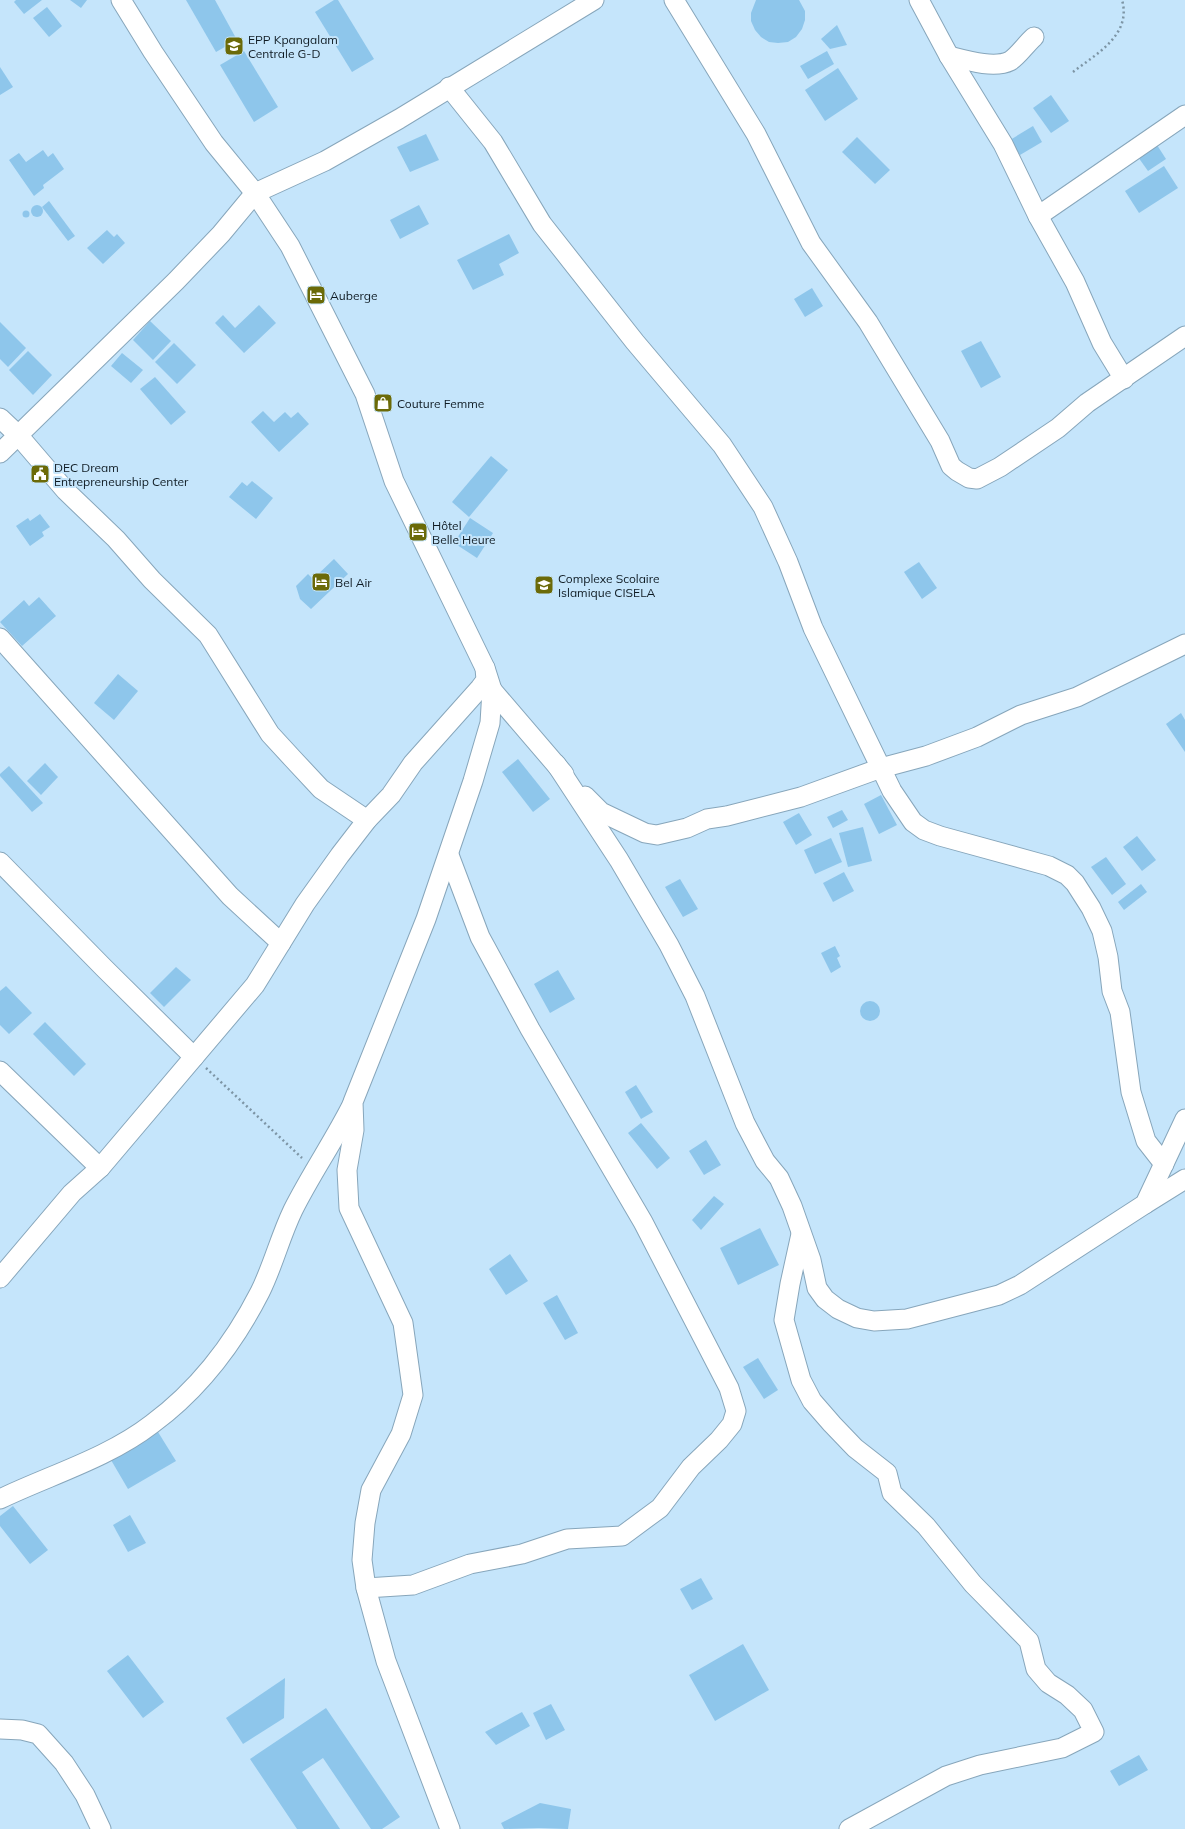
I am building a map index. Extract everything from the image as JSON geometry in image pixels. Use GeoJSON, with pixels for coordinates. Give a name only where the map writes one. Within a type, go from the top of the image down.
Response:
{"type":"FeatureCollection","features":[{"type":"Feature","properties":{"kind":"street"},"geometry":{"type":"LineString","coordinates":[[0,1499],[88,1460],[151,1426],[178,1404],[231,1342],[260,1292],[293,1211],[315,1170],[333,1142],[354,1102],[426,919],[449,855],[490,723],[492,690],[485,668],[394,481],[365,394],[290,246],[255,193],[214,143],[153,52],[121,0]]}},
{"type":"Feature","properties":{"kind":"street"},"geometry":{"type":"LineString","coordinates":[[0,453],[176,281],[221,234],[255,193],[325,161],[399,119],[449,87],[594,0]]}},
{"type":"Feature","properties":{"kind":"street"},"geometry":{"type":"LineString","coordinates":[[674,0],[756,134],[811,242],[868,322],[940,441],[952,466],[957,471],[969,478],[976,479],[986,475],[1058,428],[1087,403],[1185,336]]}},
{"type":"Feature","properties":{"kind":"street"},"geometry":{"type":"LineString","coordinates":[[919,0],[948,56],[1003,144],[1038,216],[1075,282],[1102,343],[1124,379]]}},
{"type":"Feature","properties":{"kind":"street"},"geometry":{"type":"LineString","coordinates":[[948,56],[976,62],[998,64],[1009,61],[1017,55],[1034,37]]}},
{"type":"Feature","properties":{"kind":"street"},"geometry":{"type":"LineString","coordinates":[[449,87],[493,142],[542,224],[635,342],[722,445],[763,507],[788,562],[816,634],[892,791],[913,822],[924,830],[971,846],[1049,866],[1067,876],[1075,883],[1091,908],[1102,931],[1108,957],[1112,991],[1120,1012],[1131,1092],[1146,1141],[1164,1164]]}},
{"type":"Feature","properties":{"kind":"street"},"geometry":{"type":"LineString","coordinates":[[1038,216],[1185,115]]}},
{"type":"Feature","properties":{"kind":"street"},"geometry":{"type":"LineString","coordinates":[[0,418],[18,435],[66,491],[116,539],[152,580],[208,635],[270,734],[322,789],[368,820]]}},
{"type":"Feature","properties":{"kind":"street"},"geometry":{"type":"LineString","coordinates":[[0,638],[230,896],[281,943]]}},
{"type":"Feature","properties":{"kind":"street"},"geometry":{"type":"LineString","coordinates":[[492,690],[556,764],[601,812],[645,833],[657,835],[687,828],[707,819],[727,816],[801,797],[882,768],[926,756],[977,737],[1021,715],[1077,697],[1185,644]]}},
{"type":"Feature","properties":{"kind":"street"},"geometry":{"type":"LineString","coordinates":[[0,1278],[72,1193],[100,1168],[255,985],[305,904],[368,820],[391,795],[413,763],[486,680],[485,668]]}},
{"type":"Feature","properties":{"kind":"street"},"geometry":{"type":"LineString","coordinates":[[556,764],[619,860],[669,945],[695,996],[745,1123],[765,1161],[779,1178],[792,1206],[811,1260],[817,1288],[825,1299],[838,1308],[858,1318],[874,1321],[907,1319],[998,1295],[1020,1285],[1185,1178]]}},
{"type":"Feature","properties":{"kind":"street"},"geometry":{"type":"LineString","coordinates":[[366,1588],[413,1585],[470,1564],[522,1554],[567,1539],[622,1536],[660,1508],[691,1467],[719,1440],[732,1424],[736,1411],[729,1388],[643,1222],[530,1029],[480,937],[449,855]]}},
{"type":"Feature","properties":{"kind":"street"},"geometry":{"type":"LineString","coordinates":[[0,862],[194,1057]]}},
{"type":"Feature","properties":{"kind":"street"},"geometry":{"type":"LineString","coordinates":[[0,1071],[100,1168]]}},
{"type":"Feature","properties":{"kind":"street"},"geometry":{"type":"LineString","coordinates":[[354,1102],[354,1130],[347,1170],[349,1208],[403,1323],[413,1395],[401,1434],[371,1490],[365,1523],[362,1560],[366,1588],[386,1661],[450,1829]]}},
{"type":"Feature","properties":{"kind":"street"},"geometry":{"type":"LineString","coordinates":[[1145,1204],[1185,1119]]}},
{"type":"Feature","properties":{"kind":"street"},"geometry":{"type":"LineString","coordinates":[[801,1234],[784,1320],[802,1380],[812,1400],[855,1448],[887,1473],[892,1493],[926,1526],[973,1584],[1029,1641],[1036,1669],[1048,1683],[1067,1695],[1082,1710],[1094,1732],[1062,1748],[980,1765],[946,1776],[849,1829]]}},
{"type":"Feature","properties":{"kind":"street"},"geometry":{"type":"LineString","coordinates":[[0,1729],[22,1730],[38,1734],[64,1763],[86,1795],[93,1816],[101,1829]]}},
{"type":"Feature","properties":{"kind":"path"},"geometry":{"type":"LineString","coordinates":[[1073,72],[1110,43],[1120,30],[1124,7],[1122,0]]}},
{"type":"Feature","properties":{"kind":"path"},"geometry":{"type":"LineString","coordinates":[[194,1057],[315,1170]]}},
{"type":"Feature","properties":{"kind":"building"},"geometry":{"type":"Polygon","coordinates":[[[16,0],[42,0],[24,14],[14,2],[16,0]]]}},
{"type":"Feature","properties":{"kind":"building"},"geometry":{"type":"Polygon","coordinates":[[[70,0],[87,0],[81,8],[70,0]]]}},
{"type":"Feature","properties":{"kind":"building"},"geometry":{"type":"Polygon","coordinates":[[[186,0],[215,0],[237,40],[216,52],[186,0]]]}},
{"type":"Feature","properties":{"kind":"building"},"geometry":{"type":"Polygon","coordinates":[[[334,0],[338,0],[374,59],[352,72],[315,12],[334,0]]]}},
{"type":"Feature","properties":{"kind":"building"},"geometry":{"type":"Polygon","coordinates":[[[756,0],[799,0],[805,11],[805,20],[802,29],[796,37],[788,42],[778,43],[769,42],[761,37],[755,30],[751,21],[751,13],[756,0]]]}},
{"type":"Feature","properties":{"kind":"building"},"geometry":{"type":"Polygon","coordinates":[[[47,7],[62,26],[49,37],[33,18],[47,7]]]}},
{"type":"Feature","properties":{"kind":"building"},"geometry":{"type":"Polygon","coordinates":[[[837,25],[847,45],[830,49],[821,39],[837,25]]]}},
{"type":"Feature","properties":{"kind":"building"},"geometry":{"type":"Polygon","coordinates":[[[244,51],[278,107],[254,122],[220,65],[244,51]]]}},
{"type":"Feature","properties":{"kind":"building"},"geometry":{"type":"Polygon","coordinates":[[[827,51],[834,64],[808,79],[800,66],[827,51]]]}},
{"type":"Feature","properties":{"kind":"building"},"geometry":{"type":"Polygon","coordinates":[[[0,67],[13,87],[0,95],[0,67]]]}},
{"type":"Feature","properties":{"kind":"building"},"geometry":{"type":"Polygon","coordinates":[[[838,68],[858,99],[825,121],[805,90],[838,68]]]}},
{"type":"Feature","properties":{"kind":"building"},"geometry":{"type":"Polygon","coordinates":[[[1051,95],[1069,121],[1051,133],[1033,108],[1051,95]]]}},
{"type":"Feature","properties":{"kind":"building"},"geometry":{"type":"Polygon","coordinates":[[[1033,126],[1042,142],[1020,155],[1010,140],[1033,126]]]}},
{"type":"Feature","properties":{"kind":"building"},"geometry":{"type":"Polygon","coordinates":[[[426,134],[439,160],[410,172],[397,147],[426,134]]]}},
{"type":"Feature","properties":{"kind":"building"},"geometry":{"type":"Polygon","coordinates":[[[857,137],[890,170],[875,184],[842,152],[857,137]]]}},
{"type":"Feature","properties":{"kind":"building"},"geometry":{"type":"Polygon","coordinates":[[[1157,145],[1166,159],[1148,171],[1138,157],[1157,145]]]}},
{"type":"Feature","properties":{"kind":"building"},"geometry":{"type":"Polygon","coordinates":[[[43,150],[48,157],[53,153],[64,169],[43,185],[44,188],[34,196],[9,160],[19,153],[26,162],[43,150]]]}},
{"type":"Feature","properties":{"kind":"building"},"geometry":{"type":"Polygon","coordinates":[[[1164,166],[1178,188],[1139,213],[1125,191],[1164,166]]]}},
{"type":"Feature","properties":{"kind":"building"},"geometry":{"type":"Polygon","coordinates":[[[49,201],[75,236],[68,241],[42,207],[49,201]]]}},
{"type":"Feature","properties":{"kind":"building"},"geometry":{"type":"Polygon","coordinates":[[[35,205],[39,205],[43,211],[39,217],[35,217],[31,213],[31,209],[35,205]]]}},
{"type":"Feature","properties":{"kind":"building"},"geometry":{"type":"Polygon","coordinates":[[[419,205],[429,224],[400,239],[390,220],[419,205]]]}},
{"type":"Feature","properties":{"kind":"building"},"geometry":{"type":"Polygon","coordinates":[[[26,211],[29,214],[26,217],[23,214],[26,211]]]}},
{"type":"Feature","properties":{"kind":"building"},"geometry":{"type":"Polygon","coordinates":[[[107,230],[114,237],[117,234],[125,243],[103,264],[87,248],[107,230]]]}},
{"type":"Feature","properties":{"kind":"building"},"geometry":{"type":"Polygon","coordinates":[[[509,234],[519,253],[499,264],[504,275],[473,290],[457,260],[509,234]]]}},
{"type":"Feature","properties":{"kind":"building"},"geometry":{"type":"Polygon","coordinates":[[[812,288],[823,306],[805,317],[794,299],[812,288]]]}},
{"type":"Feature","properties":{"kind":"building"},"geometry":{"type":"Polygon","coordinates":[[[259,305],[276,323],[244,353],[215,323],[223,315],[235,328],[259,305]]]}},
{"type":"Feature","properties":{"kind":"building"},"geometry":{"type":"Polygon","coordinates":[[[150,321],[171,341],[153,360],[133,340],[150,321]]]}},
{"type":"Feature","properties":{"kind":"building"},"geometry":{"type":"Polygon","coordinates":[[[0,322],[26,348],[8,367],[0,359],[0,322]]]}},
{"type":"Feature","properties":{"kind":"building"},"geometry":{"type":"Polygon","coordinates":[[[981,341],[1001,377],[981,388],[961,351],[981,341]]]}},
{"type":"Feature","properties":{"kind":"building"},"geometry":{"type":"Polygon","coordinates":[[[174,343],[196,365],[177,384],[155,362],[174,343]]]}},
{"type":"Feature","properties":{"kind":"building"},"geometry":{"type":"Polygon","coordinates":[[[28,351],[52,375],[33,395],[9,370],[28,351]]]}},
{"type":"Feature","properties":{"kind":"building"},"geometry":{"type":"Polygon","coordinates":[[[122,353],[143,370],[131,383],[111,366],[122,353]]]}},
{"type":"Feature","properties":{"kind":"building"},"geometry":{"type":"Polygon","coordinates":[[[155,377],[186,412],[171,425],[140,389],[155,377]]]}},
{"type":"Feature","properties":{"kind":"building"},"geometry":{"type":"Polygon","coordinates":[[[263,411],[274,422],[285,412],[291,418],[298,412],[309,424],[279,452],[251,422],[263,411]]]}},
{"type":"Feature","properties":{"kind":"building"},"geometry":{"type":"Polygon","coordinates":[[[491,456],[508,470],[469,517],[452,502],[491,456]]]}},
{"type":"Feature","properties":{"kind":"building"},"geometry":{"type":"Polygon","coordinates":[[[252,481],[273,498],[256,519],[229,497],[242,482],[247,486],[252,481]]]}},
{"type":"Feature","properties":{"kind":"building"},"geometry":{"type":"Polygon","coordinates":[[[40,514],[50,527],[42,532],[44,536],[30,546],[16,526],[28,518],[30,521],[40,514]]]}},
{"type":"Feature","properties":{"kind":"building"},"geometry":{"type":"Polygon","coordinates":[[[470,518],[493,533],[477,558],[454,543],[470,518]]]}},
{"type":"Feature","properties":{"kind":"building"},"geometry":{"type":"Polygon","coordinates":[[[334,559],[348,574],[311,609],[300,599],[296,586],[308,574],[313,579],[334,559]]]}},
{"type":"Feature","properties":{"kind":"building"},"geometry":{"type":"Polygon","coordinates":[[[919,562],[937,588],[922,599],[904,572],[919,562]]]}},
{"type":"Feature","properties":{"kind":"building"},"geometry":{"type":"Polygon","coordinates":[[[39,597],[56,616],[22,646],[0,622],[24,600],[29,606],[39,597]]]}},
{"type":"Feature","properties":{"kind":"building"},"geometry":{"type":"Polygon","coordinates":[[[118,674],[138,691],[114,720],[94,703],[118,674]]]}},
{"type":"Feature","properties":{"kind":"building"},"geometry":{"type":"Polygon","coordinates":[[[1181,713],[1185,720],[1185,752],[1166,724],[1181,713]]]}},
{"type":"Feature","properties":{"kind":"building"},"geometry":{"type":"Polygon","coordinates":[[[518,759],[550,799],[533,812],[502,772],[518,759]]]}},
{"type":"Feature","properties":{"kind":"building"},"geometry":{"type":"Polygon","coordinates":[[[45,763],[58,777],[41,795],[27,781],[45,763]]]}},
{"type":"Feature","properties":{"kind":"building"},"geometry":{"type":"Polygon","coordinates":[[[9,766],[43,803],[32,812],[0,776],[0,774],[9,766]]]}},
{"type":"Feature","properties":{"kind":"building"},"geometry":{"type":"Polygon","coordinates":[[[881,795],[897,825],[879,834],[864,804],[881,795]]]}},
{"type":"Feature","properties":{"kind":"building"},"geometry":{"type":"Polygon","coordinates":[[[842,810],[848,820],[833,828],[827,817],[842,810]]]}},
{"type":"Feature","properties":{"kind":"building"},"geometry":{"type":"Polygon","coordinates":[[[799,813],[812,835],[796,845],[783,822],[799,813]]]}},
{"type":"Feature","properties":{"kind":"building"},"geometry":{"type":"Polygon","coordinates":[[[863,827],[872,861],[848,867],[839,833],[863,827]]]}},
{"type":"Feature","properties":{"kind":"building"},"geometry":{"type":"Polygon","coordinates":[[[1137,836],[1156,860],[1142,871],[1123,847],[1137,836]]]}},
{"type":"Feature","properties":{"kind":"building"},"geometry":{"type":"Polygon","coordinates":[[[831,838],[842,862],[815,874],[804,850],[831,838]]]}},
{"type":"Feature","properties":{"kind":"building"},"geometry":{"type":"Polygon","coordinates":[[[1106,857],[1126,884],[1112,895],[1091,867],[1106,857]]]}},
{"type":"Feature","properties":{"kind":"building"},"geometry":{"type":"Polygon","coordinates":[[[844,872],[854,891],[833,902],[823,883],[844,872]]]}},
{"type":"Feature","properties":{"kind":"building"},"geometry":{"type":"Polygon","coordinates":[[[680,879],[698,909],[683,917],[665,887],[680,879]]]}},
{"type":"Feature","properties":{"kind":"building"},"geometry":{"type":"Polygon","coordinates":[[[1141,884],[1147,892],[1124,910],[1118,902],[1141,884]]]}},
{"type":"Feature","properties":{"kind":"building"},"geometry":{"type":"Polygon","coordinates":[[[835,946],[840,956],[837,958],[841,967],[831,973],[821,953],[835,946]]]}},
{"type":"Feature","properties":{"kind":"building"},"geometry":{"type":"Polygon","coordinates":[[[176,967],[191,980],[164,1007],[150,993],[176,967]]]}},
{"type":"Feature","properties":{"kind":"building"},"geometry":{"type":"Polygon","coordinates":[[[558,970],[575,999],[550,1013],[534,984],[558,970]]]}},
{"type":"Feature","properties":{"kind":"building"},"geometry":{"type":"Polygon","coordinates":[[[6,986],[32,1013],[9,1034],[0,1025],[0,991],[6,986]]]}},
{"type":"Feature","properties":{"kind":"building"},"geometry":{"type":"Polygon","coordinates":[[[870,1001],[877,1004],[880,1011],[877,1018],[870,1021],[863,1018],[860,1011],[863,1004],[870,1001]]]}},
{"type":"Feature","properties":{"kind":"building"},"geometry":{"type":"Polygon","coordinates":[[[45,1022],[86,1064],[74,1076],[33,1034],[45,1022]]]}},
{"type":"Feature","properties":{"kind":"building"},"geometry":{"type":"Polygon","coordinates":[[[636,1085],[653,1112],[641,1119],[625,1092],[636,1085]]]}},
{"type":"Feature","properties":{"kind":"building"},"geometry":{"type":"Polygon","coordinates":[[[641,1123],[670,1158],[657,1169],[628,1133],[641,1123]]]}},
{"type":"Feature","properties":{"kind":"building"},"geometry":{"type":"Polygon","coordinates":[[[706,1140],[721,1165],[704,1175],[689,1151],[706,1140]]]}},
{"type":"Feature","properties":{"kind":"building"},"geometry":{"type":"Polygon","coordinates":[[[714,1196],[724,1204],[701,1230],[692,1220],[714,1196]]]}},
{"type":"Feature","properties":{"kind":"building"},"geometry":{"type":"Polygon","coordinates":[[[760,1228],[779,1265],[738,1285],[720,1248],[760,1228]]]}},
{"type":"Feature","properties":{"kind":"building"},"geometry":{"type":"Polygon","coordinates":[[[510,1254],[528,1281],[506,1295],[489,1269],[510,1254]]]}},
{"type":"Feature","properties":{"kind":"building"},"geometry":{"type":"Polygon","coordinates":[[[557,1295],[578,1333],[565,1340],[543,1303],[557,1295]]]}},
{"type":"Feature","properties":{"kind":"building"},"geometry":{"type":"Polygon","coordinates":[[[758,1358],[778,1390],[764,1399],[743,1367],[758,1358]]]}},
{"type":"Feature","properties":{"kind":"building"},"geometry":{"type":"Polygon","coordinates":[[[158,1432],[176,1461],[128,1489],[111,1460],[158,1432]]]}},
{"type":"Feature","properties":{"kind":"building"},"geometry":{"type":"Polygon","coordinates":[[[13,1506],[48,1550],[30,1564],[0,1526],[0,1516],[13,1506]]]}},
{"type":"Feature","properties":{"kind":"building"},"geometry":{"type":"Polygon","coordinates":[[[130,1515],[146,1543],[128,1552],[113,1525],[130,1515]]]}},
{"type":"Feature","properties":{"kind":"building"},"geometry":{"type":"Polygon","coordinates":[[[701,1578],[713,1599],[692,1610],[680,1589],[701,1578]]]}},
{"type":"Feature","properties":{"kind":"building"},"geometry":{"type":"Polygon","coordinates":[[[743,1644],[769,1690],[715,1721],[689,1675],[743,1644]]]}},
{"type":"Feature","properties":{"kind":"building"},"geometry":{"type":"Polygon","coordinates":[[[128,1655],[164,1702],[143,1718],[107,1671],[128,1655]]]}},
{"type":"Feature","properties":{"kind":"building"},"geometry":{"type":"Polygon","coordinates":[[[285,1678],[284,1718],[243,1744],[226,1718],[285,1678]]]}},
{"type":"Feature","properties":{"kind":"building"},"geometry":{"type":"Polygon","coordinates":[[[551,1704],[565,1730],[546,1740],[533,1713],[551,1704]]]}},
{"type":"Feature","properties":{"kind":"building"},"geometry":{"type":"Polygon","coordinates":[[[326,1708],[400,1817],[382,1829],[371,1829],[323,1758],[302,1772],[340,1829],[297,1829],[250,1759],[326,1708]]]}},
{"type":"Feature","properties":{"kind":"building"},"geometry":{"type":"Polygon","coordinates":[[[522,1712],[530,1726],[496,1745],[485,1732],[522,1712]]]}},
{"type":"Feature","properties":{"kind":"building"},"geometry":{"type":"Polygon","coordinates":[[[1139,1755],[1148,1770],[1119,1786],[1110,1771],[1139,1755]]]}},
{"type":"Feature","properties":{"kind":"building"},"geometry":{"type":"Polygon","coordinates":[[[540,1803],[571,1809],[568,1829],[504,1829],[501,1823],[540,1803]]]}},
{"type":"Feature","properties":{"kind":"place","name":"EPP Kpangalam Centrale G-D"},"geometry":{"type":"Point","coordinates":[234,46]}},
{"type":"Feature","properties":{"kind":"place","name":"Auberge"},"geometry":{"type":"Point","coordinates":[316,295]}},
{"type":"Feature","properties":{"kind":"place","name":"Couture Femme"},"geometry":{"type":"Point","coordinates":[383,403]}},
{"type":"Feature","properties":{"kind":"place","name":"DEC Dream Entrepreneurship Center"},"geometry":{"type":"Point","coordinates":[40,474]}},
{"type":"Feature","properties":{"kind":"place","name":"Hôtel Belle Heure"},"geometry":{"type":"Point","coordinates":[418,532]}},
{"type":"Feature","properties":{"kind":"place","name":"Bel Air"},"geometry":{"type":"Point","coordinates":[321,582]}},
{"type":"Feature","properties":{"kind":"place","name":"Complexe Scolaire Islamique CISELA"},"geometry":{"type":"Point","coordinates":[544,585]}}]}
